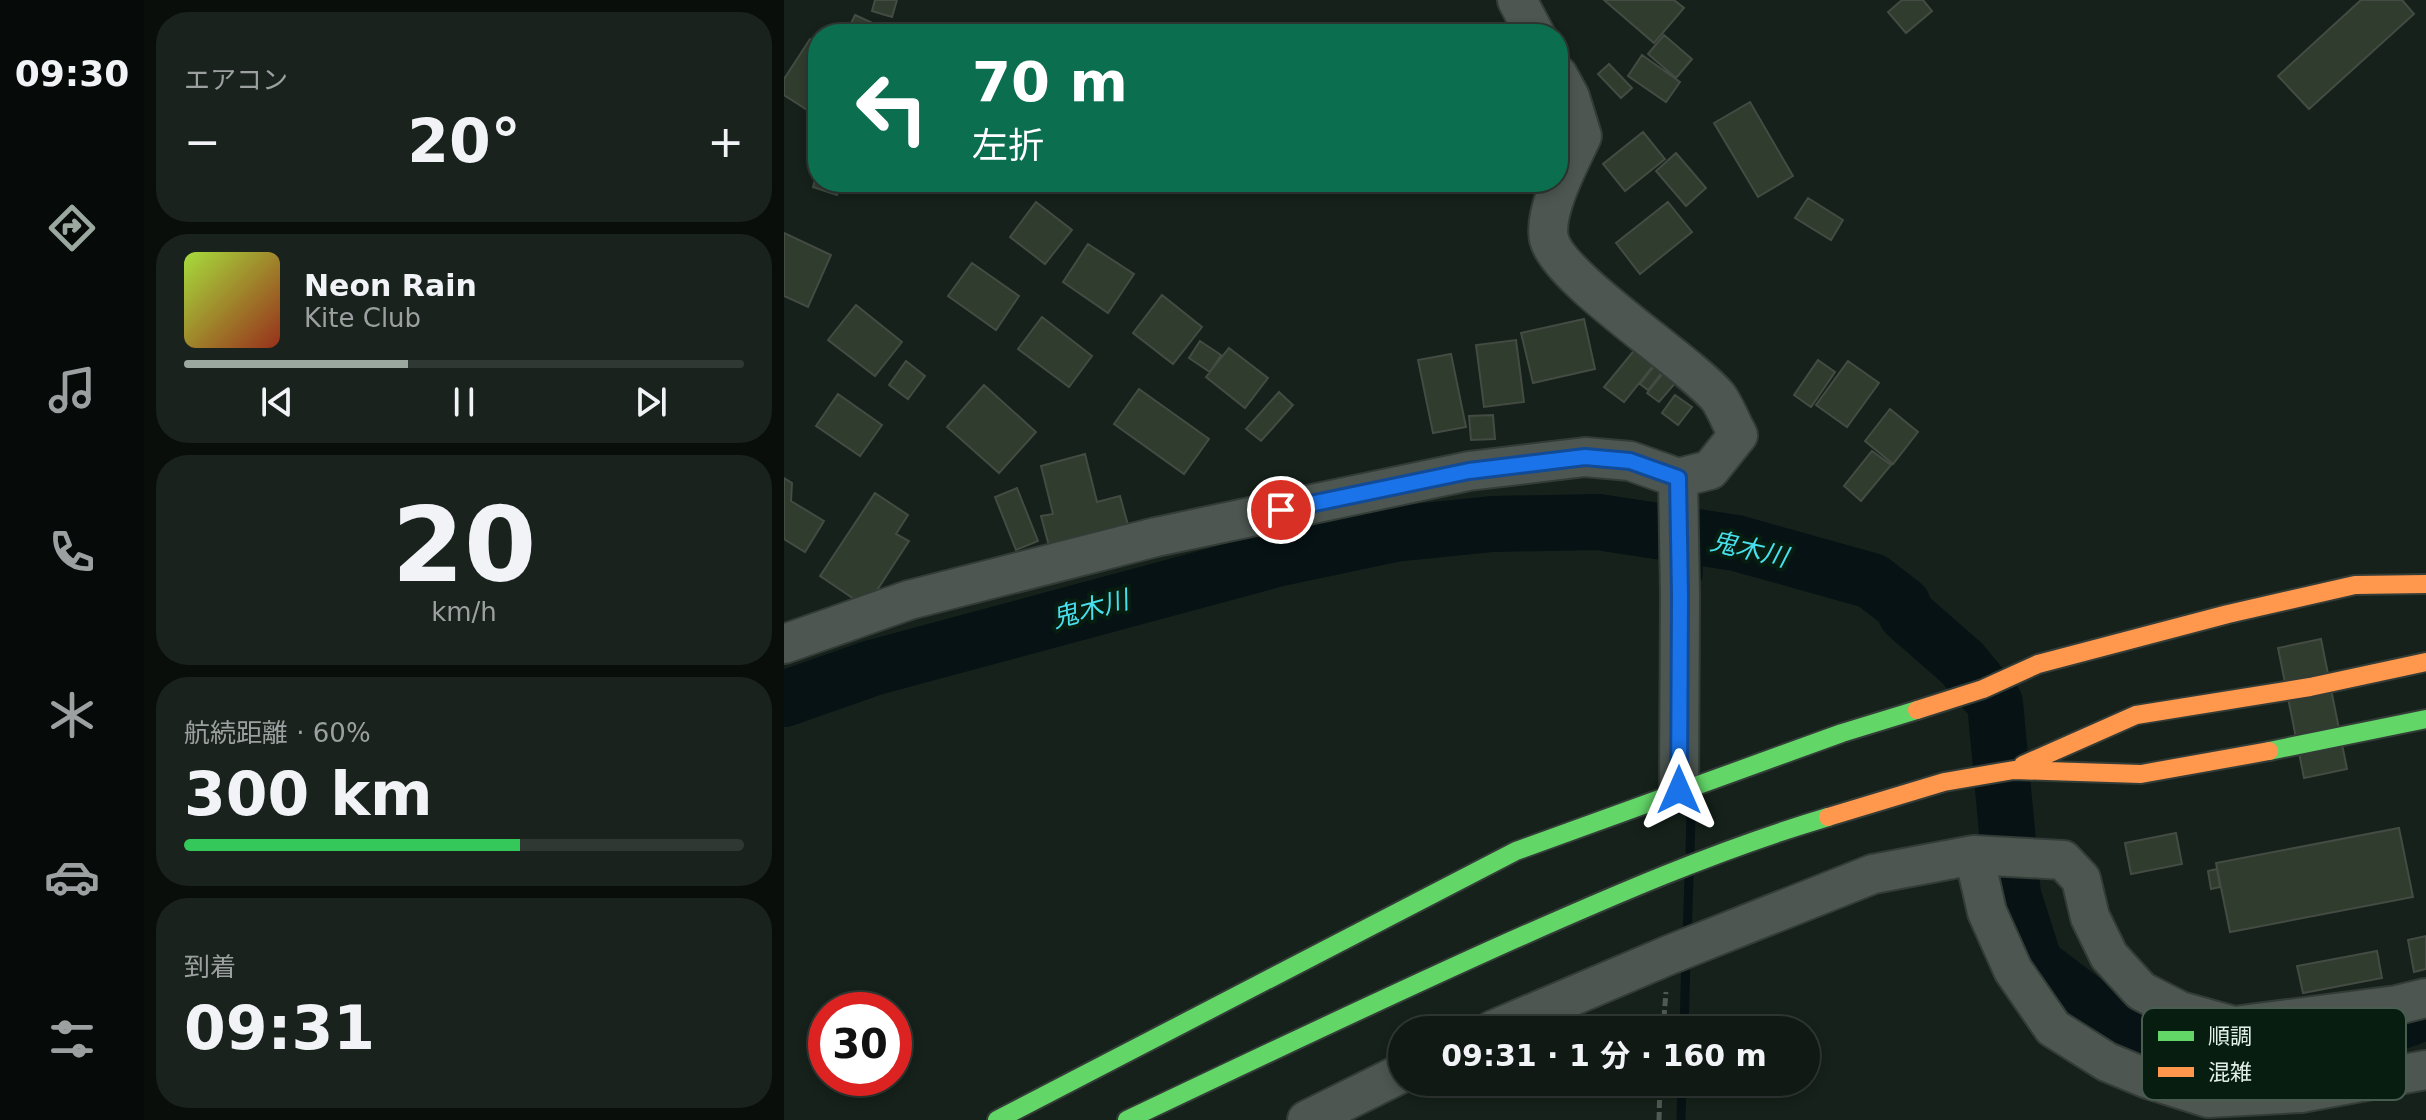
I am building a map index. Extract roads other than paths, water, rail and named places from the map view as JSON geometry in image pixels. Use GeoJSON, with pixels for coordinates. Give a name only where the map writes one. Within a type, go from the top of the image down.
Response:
{"type":"FeatureCollection","features":[{"type":"Feature","properties":{"kind":"main road"},"geometry":{"type":"LineString","coordinates":[[997,1120],[1516,851],[1842,733],[1983,689],[2038,664],[2228,614],[2355,585],[2426,584]]}},
{"type":"Feature","properties":{"kind":"main road"},"geometry":{"type":"LineString","coordinates":[[2014,770],[2136,715],[2310,687],[2426,662]]}},
{"type":"Feature","properties":{"kind":"main road"},"geometry":{"type":"LineString","coordinates":[[1127,1120],[1364,1007],[1628,889],[1767,835],[1944,782],[2014,770],[2141,774],[2318,743],[2426,719]]}},
{"type":"Feature","properties":{"kind":"street"},"geometry":{"type":"LineString","coordinates":[[1517,0],[1530,24]]}},
{"type":"Feature","properties":{"kind":"street"},"geometry":{"type":"LineString","coordinates":[[1568,93],[1582,136],[1568,167]]}},
{"type":"Feature","properties":{"kind":"street"},"geometry":{"type":"LineString","coordinates":[[784,644],[909,600],[1125,545],[1469,471],[1585,457],[1630,461],[1678,479],[1710,470],[1738,435],[1720,400],[1695,374],[1565,265],[1549,240],[1551,205],[1557,192]]}},
{"type":"Feature","properties":{"kind":"street"},"geometry":{"type":"LineString","coordinates":[[1678,479],[1679,790]]}},
{"type":"Feature","properties":{"kind":"street"},"geometry":{"type":"LineString","coordinates":[[1526,1016],[1873,874],[1974,855],[2063,860],[2081,879],[2090,917],[2109,956],[2141,991],[2174,1008]]}},
{"type":"Feature","properties":{"kind":"street"},"geometry":{"type":"LineString","coordinates":[[1974,855],[1987,912],[2013,970],[2053,1028],[2107,1062],[2142,1077]]}},
{"type":"Feature","properties":{"kind":"street"},"geometry":{"type":"LineString","coordinates":[[2374,1008],[2426,998]]}},
{"type":"Feature","properties":{"kind":"street"},"geometry":{"type":"LineString","coordinates":[[2406,1074],[2426,1070]]}},
{"type":"Feature","properties":{"kind":"street"},"geometry":{"type":"LineString","coordinates":[[1307,1120],[1388,1080]]}},
{"type":"Feature","properties":{"kind":"waterway","name":"鬼木川"},"geometry":{"type":"LineString","coordinates":[[784,699],[872,668],[1280,558],[1394,534],[1492,524],[1598,522],[1736,543],[1872,581],[1903,605],[1906,614],[1962,663],[1995,703],[2013,895],[2035,964],[2106,1018],[2142,1038]]}},
{"type":"Feature","properties":{"kind":"waterway"},"geometry":{"type":"LineString","coordinates":[[1698,577],[1699,537]]}},
{"type":"Feature","properties":{"kind":"waterway"},"geometry":{"type":"LineString","coordinates":[[1690,851],[1691,816]]}},
{"type":"Feature","properties":{"kind":"waterway"},"geometry":{"type":"LineString","coordinates":[[1687,939],[1689,877]]}},
{"type":"Feature","properties":{"kind":"waterway"},"geometry":{"type":"LineString","coordinates":[[1684,1016],[1686,957]]}},
{"type":"Feature","properties":{"kind":"waterway","name":"鬼木川"},"geometry":{"type":"LineString","coordinates":[[2406,1019],[2426,1012]]}},
{"type":"Feature","properties":{"kind":"waterway"},"geometry":{"type":"LineString","coordinates":[[1681,1120],[1682,1096]]}}]}
